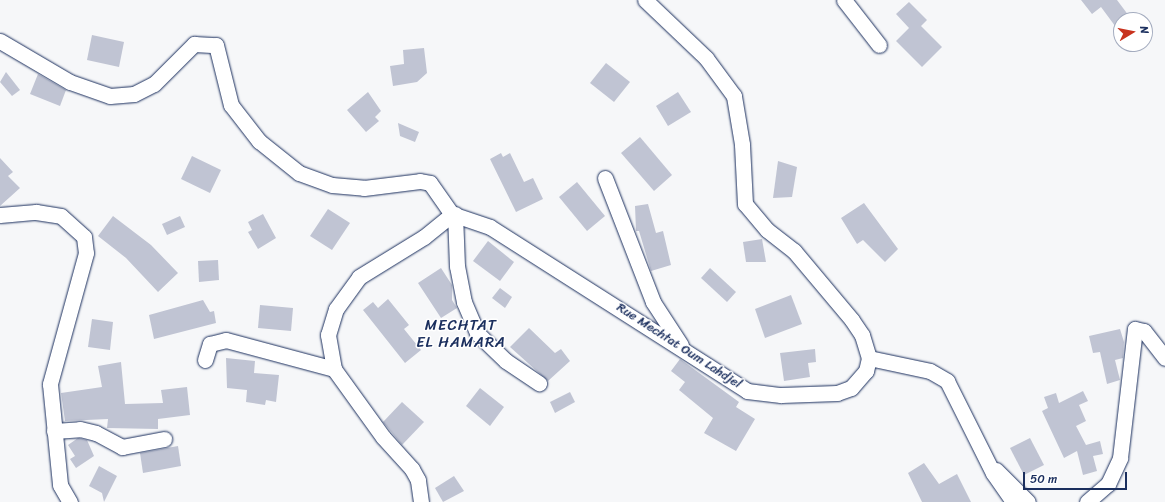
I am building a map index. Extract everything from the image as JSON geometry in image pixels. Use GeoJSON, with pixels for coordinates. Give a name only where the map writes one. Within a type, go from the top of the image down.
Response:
{"type":"FeatureCollection","features":[{"type":"Feature","properties":{"kind":"street"},"geometry":{"type":"LineString","coordinates":[[645,0],[706,58],[734,96],[739,119],[745,204],[767,230],[794,250],[852,320],[862,335],[869,358],[940,375],[960,401],[983,454],[1013,502]]}},
{"type":"Feature","properties":{"kind":"street"},"geometry":{"type":"LineString","coordinates":[[844,0],[879,45]]}},
{"type":"Feature","properties":{"kind":"street"},"geometry":{"type":"LineString","coordinates":[[0,41],[70,82],[110,96],[134,94],[154,84],[194,44],[216,45],[231,105],[259,141],[299,173],[332,185],[358,188],[420,181],[430,184],[454,214],[463,295],[477,333],[506,361],[539,383]]}},
{"type":"Feature","properties":{"kind":"street"},"geometry":{"type":"LineString","coordinates":[[605,178],[652,302],[684,350]]}},
{"type":"Feature","properties":{"kind":"street"},"geometry":{"type":"LineString","coordinates":[[0,215],[36,212],[61,216],[84,237],[86,253],[50,384],[60,485],[70,502]]}},
{"type":"Feature","properties":{"kind":"street"},"geometry":{"type":"LineString","coordinates":[[421,502],[418,480],[412,469],[383,437],[334,369],[328,335],[336,309],[359,276],[424,237],[454,214]]}},
{"type":"Feature","properties":{"kind":"street","name":"Rue Mechtat Oum Lahdjel"},"geometry":{"type":"LineString","coordinates":[[454,214],[490,227],[684,350],[730,383],[747,390],[773,394],[837,393],[858,382],[869,358]]}},
{"type":"Feature","properties":{"kind":"street"},"geometry":{"type":"LineString","coordinates":[[1087,502],[1108,484],[1120,458],[1135,329],[1144,331],[1165,358]]}},
{"type":"Feature","properties":{"kind":"street"},"geometry":{"type":"LineString","coordinates":[[205,360],[210,344],[226,340],[334,369]]}},
{"type":"Feature","properties":{"kind":"street"},"geometry":{"type":"LineString","coordinates":[[54,431],[80,429],[96,433],[122,447],[164,439]]}},
{"type":"Feature","properties":{"kind":"street"},"geometry":{"type":"LineString","coordinates":[[983,454],[1028,502]]}},
{"type":"Feature","properties":{"kind":"building"},"geometry":{"type":"Polygon","coordinates":[[[1081,0],[1117,0],[1126,12],[1113,12],[1113,23],[1101,7],[1092,14],[1081,0]]]}},
{"type":"Feature","properties":{"kind":"building"},"geometry":{"type":"Polygon","coordinates":[[[909,2],[927,20],[921,26],[942,47],[922,67],[896,41],[909,28],[896,14],[909,2]]]}},
{"type":"Feature","properties":{"kind":"building"},"geometry":{"type":"Polygon","coordinates":[[[92,35],[124,42],[119,67],[87,60],[92,35]]]}},
{"type":"Feature","properties":{"kind":"building"},"geometry":{"type":"Polygon","coordinates":[[[424,48],[427,73],[417,82],[393,86],[390,66],[404,64],[403,50],[424,48]]]}},
{"type":"Feature","properties":{"kind":"building"},"geometry":{"type":"Polygon","coordinates":[[[606,63],[630,82],[614,102],[590,83],[606,63]]]}},
{"type":"Feature","properties":{"kind":"building"},"geometry":{"type":"Polygon","coordinates":[[[6,72],[20,90],[12,96],[0,82],[6,72]]]}},
{"type":"Feature","properties":{"kind":"building"},"geometry":{"type":"Polygon","coordinates":[[[38,74],[66,90],[60,106],[30,94],[38,74]]]}},
{"type":"Feature","properties":{"kind":"building"},"geometry":{"type":"Polygon","coordinates":[[[368,92],[381,111],[375,117],[379,121],[366,132],[347,110],[368,92]]]}},
{"type":"Feature","properties":{"kind":"building"},"geometry":{"type":"Polygon","coordinates":[[[678,92],[691,112],[668,126],[656,106],[678,92]]]}},
{"type":"Feature","properties":{"kind":"building"},"geometry":{"type":"Polygon","coordinates":[[[398,123],[419,132],[415,142],[400,136],[398,123]]]}},
{"type":"Feature","properties":{"kind":"building"},"geometry":{"type":"Polygon","coordinates":[[[640,137],[672,175],[654,191],[621,153],[640,137]]]}},
{"type":"Feature","properties":{"kind":"building"},"geometry":{"type":"Polygon","coordinates":[[[501,153],[503,157],[510,153],[524,182],[533,178],[543,199],[516,212],[490,159],[501,153]]]}},
{"type":"Feature","properties":{"kind":"building"},"geometry":{"type":"Polygon","coordinates":[[[192,156],[221,170],[210,193],[181,179],[192,156]]]}},
{"type":"Feature","properties":{"kind":"building"},"geometry":{"type":"Polygon","coordinates":[[[0,158],[13,172],[8,176],[20,188],[0,206],[0,158]]]}},
{"type":"Feature","properties":{"kind":"building"},"geometry":{"type":"Polygon","coordinates":[[[778,161],[797,167],[792,197],[773,198],[778,161]]]}},
{"type":"Feature","properties":{"kind":"building"},"geometry":{"type":"Polygon","coordinates":[[[577,182],[605,216],[587,231],[559,197],[577,182]]]}},
{"type":"Feature","properties":{"kind":"building"},"geometry":{"type":"Polygon","coordinates":[[[864,203],[898,249],[885,262],[863,240],[857,244],[841,218],[864,203]]]}},
{"type":"Feature","properties":{"kind":"building"},"geometry":{"type":"Polygon","coordinates":[[[648,204],[656,233],[663,231],[671,265],[651,271],[639,231],[636,231],[635,206],[648,204]]]}},
{"type":"Feature","properties":{"kind":"building"},"geometry":{"type":"Polygon","coordinates":[[[328,209],[350,223],[332,250],[310,236],[328,209]]]}},
{"type":"Feature","properties":{"kind":"building"},"geometry":{"type":"Polygon","coordinates":[[[263,214],[276,238],[258,249],[248,232],[252,230],[248,222],[263,214]]]}},
{"type":"Feature","properties":{"kind":"building"},"geometry":{"type":"Polygon","coordinates":[[[113,216],[151,245],[178,273],[158,292],[126,258],[98,236],[113,216]]]}},
{"type":"Feature","properties":{"kind":"building"},"geometry":{"type":"Polygon","coordinates":[[[180,216],[185,227],[167,235],[162,224],[180,216]]]}},
{"type":"Feature","properties":{"kind":"building"},"geometry":{"type":"Polygon","coordinates":[[[762,239],[766,262],[746,262],[743,242],[762,239]]]}},
{"type":"Feature","properties":{"kind":"building"},"geometry":{"type":"Polygon","coordinates":[[[488,241],[514,262],[500,281],[473,261],[488,241]]]}},
{"type":"Feature","properties":{"kind":"building"},"geometry":{"type":"Polygon","coordinates":[[[218,260],[219,280],[199,282],[198,261],[218,260]]]}},
{"type":"Feature","properties":{"kind":"building"},"geometry":{"type":"Polygon","coordinates":[[[441,268],[452,285],[452,300],[457,308],[441,318],[418,283],[441,268]]]}},
{"type":"Feature","properties":{"kind":"building"},"geometry":{"type":"Polygon","coordinates":[[[710,268],[736,292],[727,302],[701,278],[710,268]]]}},
{"type":"Feature","properties":{"kind":"building"},"geometry":{"type":"Polygon","coordinates":[[[500,288],[512,297],[505,308],[492,298],[500,288]]]}},
{"type":"Feature","properties":{"kind":"building"},"geometry":{"type":"Polygon","coordinates":[[[791,295],[802,324],[765,338],[755,309],[791,295]]]}},
{"type":"Feature","properties":{"kind":"building"},"geometry":{"type":"Polygon","coordinates":[[[388,299],[409,325],[404,329],[421,350],[405,363],[363,310],[373,302],[378,308],[388,299]]]}},
{"type":"Feature","properties":{"kind":"building"},"geometry":{"type":"Polygon","coordinates":[[[203,300],[210,312],[214,311],[216,323],[154,339],[149,315],[203,300]]]}},
{"type":"Feature","properties":{"kind":"building"},"geometry":{"type":"Polygon","coordinates":[[[260,305],[293,308],[291,331],[258,328],[260,305]]]}},
{"type":"Feature","properties":{"kind":"building"},"geometry":{"type":"Polygon","coordinates":[[[92,319],[113,322],[110,350],[88,347],[92,319]]]}},
{"type":"Feature","properties":{"kind":"building"},"geometry":{"type":"Polygon","coordinates":[[[529,328],[555,353],[561,349],[570,361],[548,381],[510,347],[529,328]]]}},
{"type":"Feature","properties":{"kind":"building"},"geometry":{"type":"Polygon","coordinates":[[[1120,329],[1124,342],[1123,358],[1115,360],[1120,380],[1107,384],[1100,352],[1093,353],[1089,336],[1120,329]]]}},
{"type":"Feature","properties":{"kind":"building"},"geometry":{"type":"Polygon","coordinates":[[[815,349],[816,362],[808,363],[810,377],[784,381],[780,353],[815,349]]]}},
{"type":"Feature","properties":{"kind":"building"},"geometry":{"type":"Polygon","coordinates":[[[226,358],[255,361],[254,373],[279,375],[276,402],[266,400],[265,405],[246,402],[247,390],[227,388],[226,358]]]}},
{"type":"Feature","properties":{"kind":"building"},"geometry":{"type":"Polygon","coordinates":[[[680,359],[739,402],[736,407],[755,419],[736,451],[704,433],[713,418],[679,390],[685,382],[671,371],[680,359]]]}},
{"type":"Feature","properties":{"kind":"building"},"geometry":{"type":"Polygon","coordinates":[[[121,362],[125,404],[163,403],[161,390],[187,387],[190,415],[158,419],[158,429],[107,428],[108,419],[65,421],[61,393],[102,387],[98,366],[121,362]]]}},
{"type":"Feature","properties":{"kind":"building"},"geometry":{"type":"Polygon","coordinates":[[[480,388],[504,407],[490,426],[466,406],[480,388]]]}},
{"type":"Feature","properties":{"kind":"building"},"geometry":{"type":"Polygon","coordinates":[[[1083,391],[1088,401],[1079,405],[1086,421],[1076,426],[1086,445],[1100,441],[1103,454],[1093,456],[1097,471],[1083,475],[1077,451],[1064,458],[1042,411],[1048,408],[1044,397],[1056,393],[1059,403],[1083,391]]]}},
{"type":"Feature","properties":{"kind":"building"},"geometry":{"type":"Polygon","coordinates":[[[570,392],[575,402],[555,413],[550,402],[570,392]]]}},
{"type":"Feature","properties":{"kind":"building"},"geometry":{"type":"Polygon","coordinates":[[[402,402],[424,422],[402,445],[383,422],[402,402]]]}},
{"type":"Feature","properties":{"kind":"building"},"geometry":{"type":"Polygon","coordinates":[[[78,438],[87,440],[94,456],[76,468],[70,459],[75,456],[68,445],[78,438]]]}},
{"type":"Feature","properties":{"kind":"building"},"geometry":{"type":"Polygon","coordinates":[[[1030,438],[1044,465],[1024,475],[1010,448],[1030,438]]]}},
{"type":"Feature","properties":{"kind":"building"},"geometry":{"type":"Polygon","coordinates":[[[178,446],[181,466],[143,473],[140,453],[178,446]]]}},
{"type":"Feature","properties":{"kind":"building"},"geometry":{"type":"Polygon","coordinates":[[[924,463],[939,484],[957,474],[971,502],[922,502],[908,473],[924,463]]]}},
{"type":"Feature","properties":{"kind":"building"},"geometry":{"type":"Polygon","coordinates":[[[99,466],[117,476],[104,502],[102,493],[89,486],[99,466]]]}},
{"type":"Feature","properties":{"kind":"building"},"geometry":{"type":"Polygon","coordinates":[[[454,476],[464,491],[443,502],[435,488],[454,476]]]}},
{"type":"Feature","properties":{"kind":"district","name":"MECHTAT EL HAMARA"},"geometry":{"type":"Point","coordinates":[461,334]}}]}
